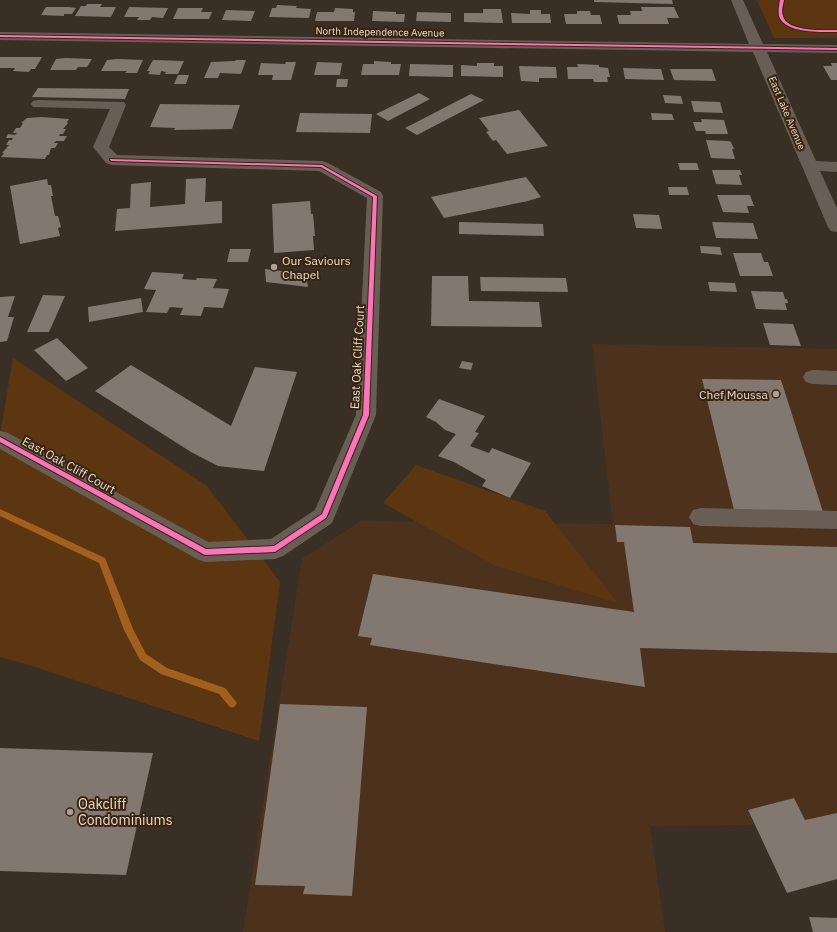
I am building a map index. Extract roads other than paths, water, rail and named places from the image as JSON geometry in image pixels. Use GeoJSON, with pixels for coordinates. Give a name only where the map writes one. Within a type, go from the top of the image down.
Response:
{"type":"FeatureCollection","features":[{"type":"Feature","properties":{"kind":"street","name":"East Lake Avenue"},"geometry":{"type":"LineString","coordinates":[[737,0],[760,48],[837,227]]}},
{"type":"Feature","properties":{"kind":"street","name":"North Independence Avenue"},"geometry":{"type":"LineString","coordinates":[[0,36],[837,49]]}},
{"type":"Feature","properties":{"kind":"street","name":"East Oak Cliff Court"},"geometry":{"type":"LineString","coordinates":[[0,439],[205,552],[275,549],[324,516],[366,415],[375,196],[322,166],[112,160],[101,147],[119,105],[38,104]]}},
{"type":"Feature","properties":{"kind":"street"},"geometry":{"type":"LineString","coordinates":[[810,166],[837,167]]}},
{"type":"Feature","properties":{"kind":"street"},"geometry":{"type":"LineString","coordinates":[[813,377],[837,378]]}},
{"type":"Feature","properties":{"kind":"street"},"geometry":{"type":"LineString","coordinates":[[701,517],[837,520]]}},
{"type":"Feature","properties":{"kind":"waterway"},"geometry":{"type":"LineString","coordinates":[[0,512],[102,561],[129,630],[143,657],[164,671],[222,691],[232,703]]}},
{"type":"Feature","properties":{"kind":"place","name":"Our Saviours Chapel"},"geometry":{"type":"Point","coordinates":[274,267]}},
{"type":"Feature","properties":{"kind":"place","name":"Chef Moussa"},"geometry":{"type":"Point","coordinates":[776,394]}},
{"type":"Feature","properties":{"kind":"place","name":"Oakcliff Condominiums"},"geometry":{"type":"Point","coordinates":[70,812]}}]}
